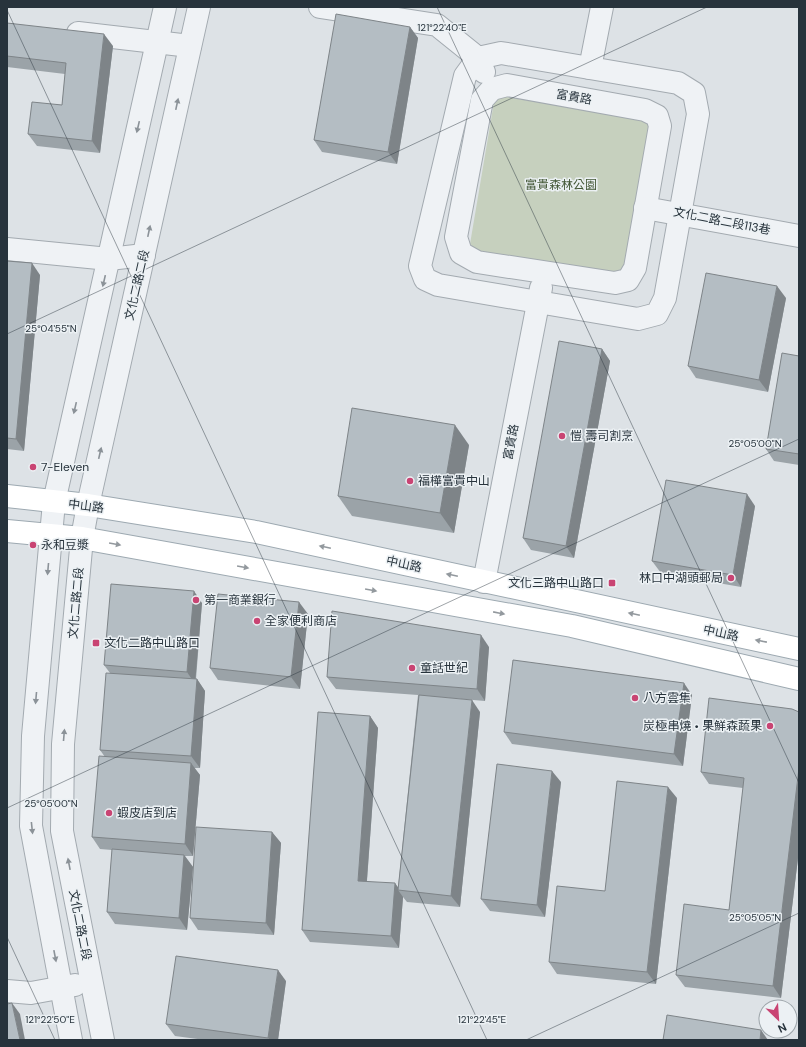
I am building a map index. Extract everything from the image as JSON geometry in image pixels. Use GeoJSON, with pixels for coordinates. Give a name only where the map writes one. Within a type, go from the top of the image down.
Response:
{"type":"FeatureCollection","features":[{"type":"Feature","properties":{"kind":"main road","name":"中山路"},"geometry":{"type":"LineString","coordinates":[[7,496],[88,505],[256,532],[799,649]]}},
{"type":"Feature","properties":{"kind":"main road"},"geometry":{"type":"LineString","coordinates":[[7,531],[82,538],[572,626],[799,679]]}},
{"type":"Feature","properties":{"kind":"street"},"geometry":{"type":"LineString","coordinates":[[71,1040],[31,826],[33,736],[54,502],[165,7]]}},
{"type":"Feature","properties":{"kind":"street","name":"文化二路二段"},"geometry":{"type":"LineString","coordinates":[[103,1040],[62,831],[63,744],[82,538],[88,505],[199,7]]}},
{"type":"Feature","properties":{"kind":"street"},"geometry":{"type":"LineString","coordinates":[[320,7],[437,25],[478,58],[492,89]]}},
{"type":"Feature","properties":{"kind":"street"},"geometry":{"type":"LineString","coordinates":[[590,68],[602,7]]}},
{"type":"Feature","properties":{"kind":"street"},"geometry":{"type":"LineString","coordinates":[[54,30],[190,46]]}},
{"type":"Feature","properties":{"kind":"street"},"geometry":{"type":"LineString","coordinates":[[501,53],[590,68],[678,83],[694,94],[698,114],[679,213],[665,298],[657,314],[638,319],[438,285],[425,279],[420,266],[465,76],[478,58],[501,53]]}},
{"type":"Feature","properties":{"kind":"street","name":"富貴路"},"geometry":{"type":"LineString","coordinates":[[507,85],[645,110],[657,116],[660,126],[645,208],[635,268],[628,280],[615,283],[477,262],[461,253],[456,237],[482,100],[492,89],[507,85]]}},
{"type":"Feature","properties":{"kind":"street","name":"文化二路二段113巷"},"geometry":{"type":"LineString","coordinates":[[645,208],[799,236]]}},
{"type":"Feature","properties":{"kind":"street"},"geometry":{"type":"LineString","coordinates":[[7,249],[109,259],[144,255]]}},
{"type":"Feature","properties":{"kind":"street","name":"富貴路"},"geometry":{"type":"LineString","coordinates":[[484,582],[544,272]]}},
{"type":"Feature","properties":{"kind":"street"},"geometry":{"type":"LineString","coordinates":[[7,991],[31,993],[91,982]]}},
{"type":"Feature","properties":{"kind":"green space","name":"富貴森林公園"},"geometry":{"type":"Polygon","coordinates":[[[501,96],[646,120],[651,128],[626,266],[617,273],[477,252],[470,244],[494,102],[501,96]]]}},
{"type":"Feature","properties":{"kind":"building"},"geometry":{"type":"Polygon","coordinates":[[[336,14],[410,27],[388,152],[314,140],[336,14]]]}},
{"type":"Feature","properties":{"kind":"building"},"geometry":{"type":"Polygon","coordinates":[[[7,23],[104,34],[92,141],[28,134],[32,102],[62,105],[66,63],[7,56],[7,23]]]}},
{"type":"Feature","properties":{"kind":"building"},"geometry":{"type":"Polygon","coordinates":[[[7,261],[32,263],[16,439],[7,438],[7,261]]]}},
{"type":"Feature","properties":{"kind":"building"},"geometry":{"type":"Polygon","coordinates":[[[706,273],[777,286],[759,380],[688,366],[706,273]]]}},
{"type":"Feature","properties":{"kind":"building"},"geometry":{"type":"Polygon","coordinates":[[[559,341],[602,349],[566,546],[523,538],[559,341]]]}},
{"type":"Feature","properties":{"kind":"building"},"geometry":{"type":"Polygon","coordinates":[[[782,353],[799,356],[799,454],[766,449],[782,353]]]}},
{"type":"Feature","properties":{"kind":"building","name":"福樺富貴中山"},"geometry":{"type":"Polygon","coordinates":[[[352,408],[455,425],[440,513],[338,496],[352,408]]]}},
{"type":"Feature","properties":{"kind":"building"},"geometry":{"type":"Polygon","coordinates":[[[666,480],[747,494],[733,575],[652,561],[666,480]]]}},
{"type":"Feature","properties":{"kind":"building"},"geometry":{"type":"Polygon","coordinates":[[[111,584],[194,591],[187,672],[104,665],[111,584]]]}},
{"type":"Feature","properties":{"kind":"building"},"geometry":{"type":"Polygon","coordinates":[[[218,594],[299,602],[291,677],[210,668],[218,594]]]}},
{"type":"Feature","properties":{"kind":"building","name":"童話世紀"},"geometry":{"type":"Polygon","coordinates":[[[332,611],[481,635],[477,689],[327,677],[332,611]]]}},
{"type":"Feature","properties":{"kind":"building"},"geometry":{"type":"Polygon","coordinates":[[[513,660],[684,683],[674,754],[504,732],[513,660]]]}},
{"type":"Feature","properties":{"kind":"building"},"geometry":{"type":"Polygon","coordinates":[[[106,673],[197,679],[191,756],[100,750],[106,673]]]}},
{"type":"Feature","properties":{"kind":"building"},"geometry":{"type":"Polygon","coordinates":[[[419,695],[472,700],[451,896],[398,890],[419,695]]]}},
{"type":"Feature","properties":{"kind":"building"},"geometry":{"type":"Polygon","coordinates":[[[709,698],[792,709],[799,712],[799,768],[773,986],[676,975],[684,904],[729,910],[744,778],[701,772],[709,698]]]}},
{"type":"Feature","properties":{"kind":"building"},"geometry":{"type":"Polygon","coordinates":[[[318,712],[370,716],[358,881],[395,883],[391,936],[302,930],[318,712]]]}},
{"type":"Feature","properties":{"kind":"building"},"geometry":{"type":"Polygon","coordinates":[[[99,756],[191,763],[185,844],[92,837],[99,756]]]}},
{"type":"Feature","properties":{"kind":"building"},"geometry":{"type":"Polygon","coordinates":[[[497,764],[552,771],[537,905],[481,899],[497,764]]]}},
{"type":"Feature","properties":{"kind":"building"},"geometry":{"type":"Polygon","coordinates":[[[617,781],[668,787],[647,972],[549,962],[557,886],[605,891],[617,781]]]}},
{"type":"Feature","properties":{"kind":"building"},"geometry":{"type":"Polygon","coordinates":[[[196,827],[272,832],[266,923],[190,918],[196,827]]]}},
{"type":"Feature","properties":{"kind":"building"},"geometry":{"type":"Polygon","coordinates":[[[112,849],[184,855],[179,918],[107,912],[112,849]]]}},
{"type":"Feature","properties":{"kind":"building"},"geometry":{"type":"Polygon","coordinates":[[[176,956],[278,970],[268,1038],[166,1024],[176,956]]]}},
{"type":"Feature","properties":{"kind":"building"},"geometry":{"type":"Polygon","coordinates":[[[12,1003],[20,1040],[7,1040],[7,1004],[12,1003]]]}},
{"type":"Feature","properties":{"kind":"building"},"geometry":{"type":"Polygon","coordinates":[[[667,1015],[758,1030],[758,1039],[760,1039],[760,1040],[663,1040],[667,1015]]]}},
{"type":"Feature","properties":{"kind":"place","name":"愷 壽司割烹"},"geometry":{"type":"Point","coordinates":[562,436]}},
{"type":"Feature","properties":{"kind":"place","name":"7-Eleven"},"geometry":{"type":"Point","coordinates":[33,467]}},
{"type":"Feature","properties":{"kind":"place","name":"福樺富貴中山"},"geometry":{"type":"Point","coordinates":[410,481]}},
{"type":"Feature","properties":{"kind":"place","name":"永和豆漿"},"geometry":{"type":"Point","coordinates":[33,545]}},
{"type":"Feature","properties":{"kind":"place","name":"林口中湖頭郵局"},"geometry":{"type":"Point","coordinates":[731,578]}},
{"type":"Feature","properties":{"kind":"place","name":"文化三路中山路口"},"geometry":{"type":"Point","coordinates":[612,583]}},
{"type":"Feature","properties":{"kind":"place","name":"第一商業銀行"},"geometry":{"type":"Point","coordinates":[196,600]}},
{"type":"Feature","properties":{"kind":"place","name":"全家便利商店"},"geometry":{"type":"Point","coordinates":[257,621]}},
{"type":"Feature","properties":{"kind":"place","name":"文化二路中山路口"},"geometry":{"type":"Point","coordinates":[96,643]}},
{"type":"Feature","properties":{"kind":"place","name":"童話世紀"},"geometry":{"type":"Point","coordinates":[412,668]}},
{"type":"Feature","properties":{"kind":"place","name":"八方雲集"},"geometry":{"type":"Point","coordinates":[635,698]}},
{"type":"Feature","properties":{"kind":"place","name":"炭極串燒 • 果鮮森蔬果"},"geometry":{"type":"Point","coordinates":[770,726]}},
{"type":"Feature","properties":{"kind":"place","name":"蝦皮店到店"},"geometry":{"type":"Point","coordinates":[109,813]}}]}
